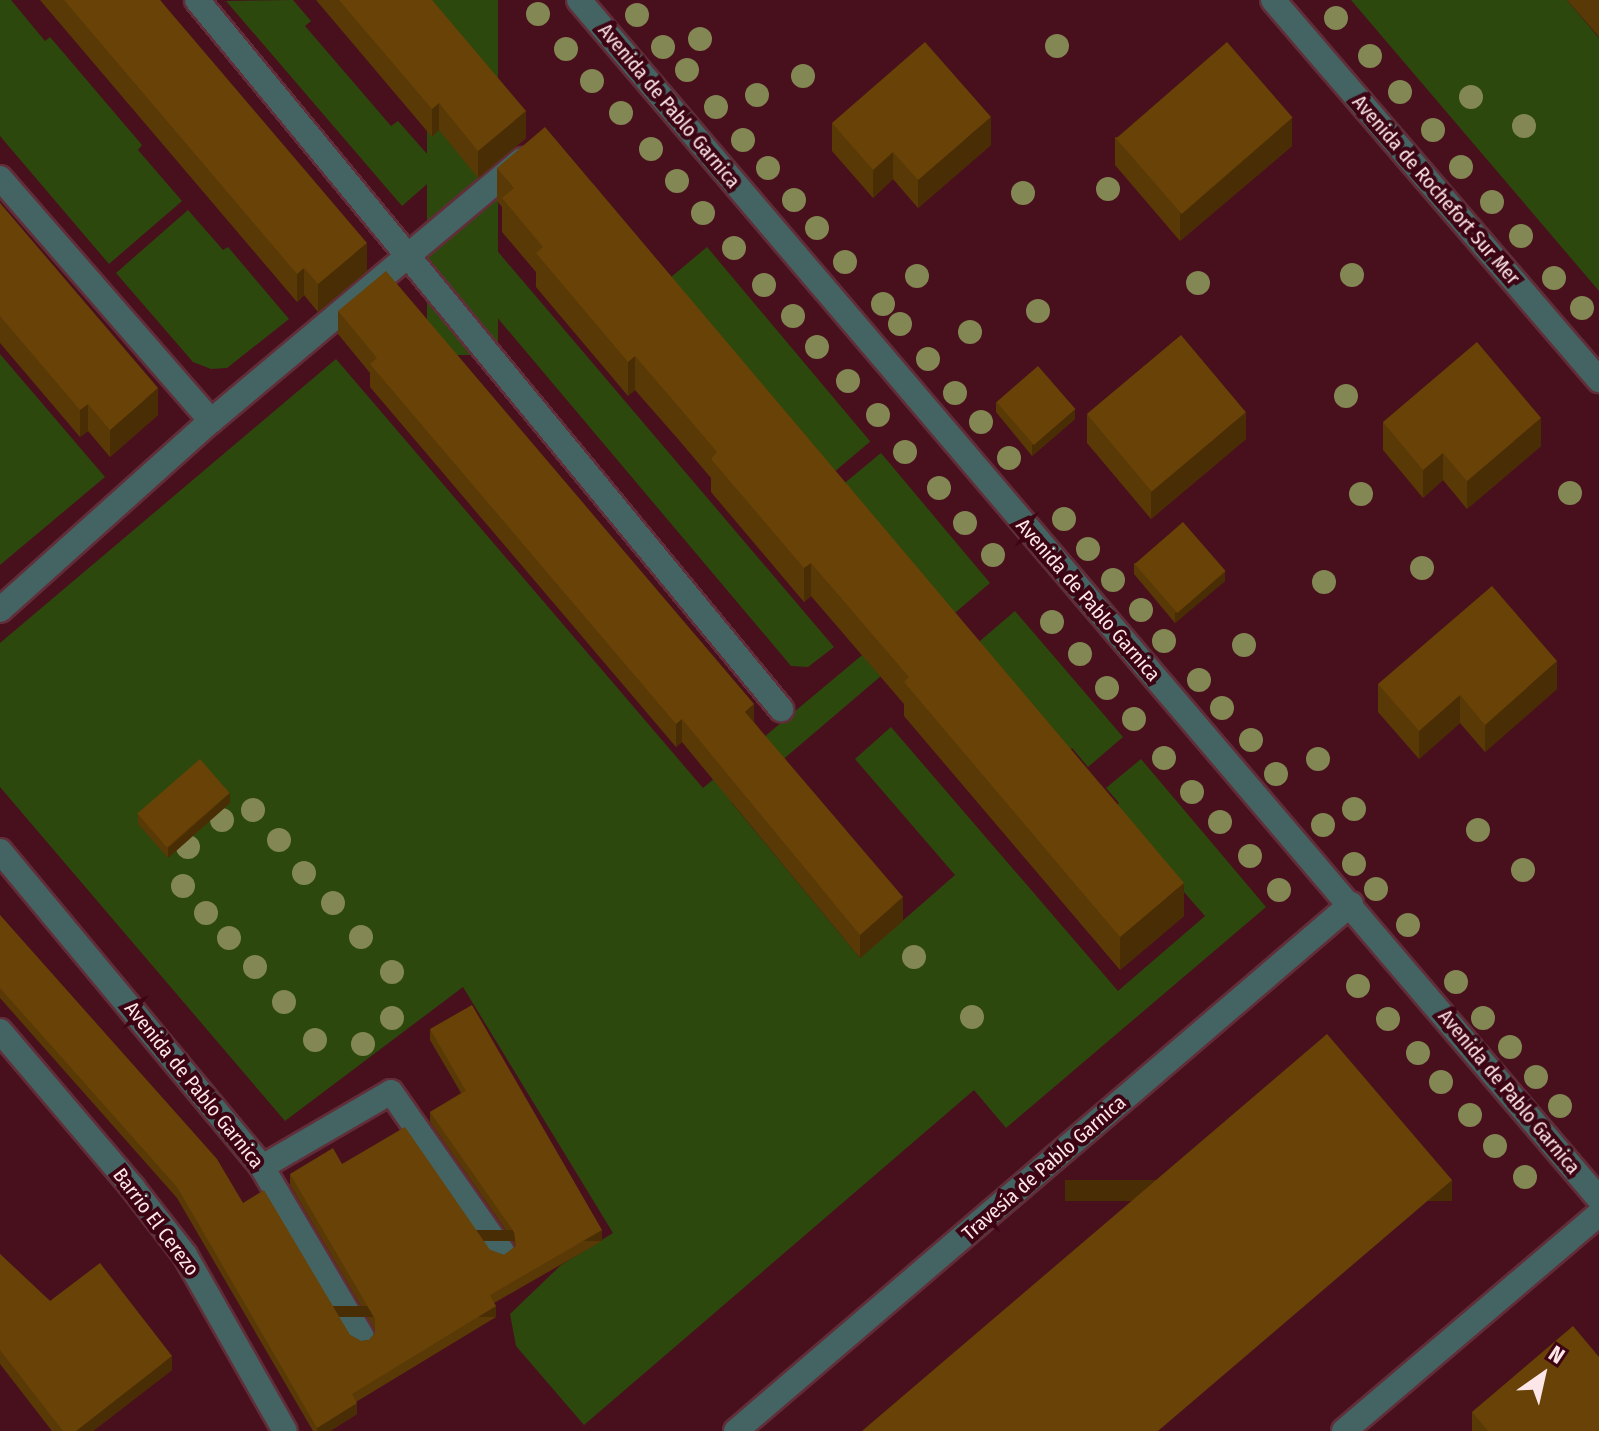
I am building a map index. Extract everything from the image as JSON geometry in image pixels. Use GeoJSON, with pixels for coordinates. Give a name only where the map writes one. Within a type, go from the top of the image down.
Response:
{"type":"FeatureCollection","features":[{"type":"Feature","properties":{"kind":"street"},"geometry":{"type":"LineString","coordinates":[[197,0],[781,709]]}},
{"type":"Feature","properties":{"kind":"street","name":"Avenida de Pablo Garnica"},"geometry":{"type":"LineString","coordinates":[[579,0],[1599,1199]]}},
{"type":"Feature","properties":{"kind":"street","name":"Avenida de Rochefort Sur Mer"},"geometry":{"type":"LineString","coordinates":[[1273,0],[1599,380]]}},
{"type":"Feature","properties":{"kind":"street"},"geometry":{"type":"LineString","coordinates":[[0,610],[211,421],[542,144]]}},
{"type":"Feature","properties":{"kind":"street"},"geometry":{"type":"LineString","coordinates":[[0,178],[211,421]]}},
{"type":"Feature","properties":{"kind":"street","name":"Avenida de Pablo Garnica"},"geometry":{"type":"LineString","coordinates":[[0,851],[262,1167],[362,1337]]}},
{"type":"Feature","properties":{"kind":"street","name":"Travesía de Pablo Garnica"},"geometry":{"type":"LineString","coordinates":[[736,1431],[1351,904]]}},
{"type":"Feature","properties":{"kind":"street","name":"Barrio El Cerezo"},"geometry":{"type":"LineString","coordinates":[[0,1031],[133,1188],[185,1255],[285,1431]]}},
{"type":"Feature","properties":{"kind":"street"},"geometry":{"type":"LineString","coordinates":[[262,1167],[391,1092],[502,1251]]}},
{"type":"Feature","properties":{"kind":"street"},"geometry":{"type":"LineString","coordinates":[[1344,1431],[1599,1214]]}},
{"type":"Feature","properties":{"kind":"green space"},"geometry":{"type":"Polygon","coordinates":[[[0,0],[11,0],[45,41],[50,37],[142,145],[138,150],[182,201],[109,264],[0,136],[0,0]]]}},
{"type":"Feature","properties":{"kind":"green space"},"geometry":{"type":"Polygon","coordinates":[[[293,0],[311,21],[305,26],[391,126],[398,121],[442,171],[402,206],[226,1],[293,0]]]}},
{"type":"Feature","properties":{"kind":"green space"},"geometry":{"type":"Polygon","coordinates":[[[427,0],[498,0],[498,355],[427,355],[427,0]]]}},
{"type":"Feature","properties":{"kind":"green space"},"geometry":{"type":"Polygon","coordinates":[[[1351,0],[1567,0],[1599,38],[1599,291],[1351,0]]]}},
{"type":"Feature","properties":{"kind":"green space"},"geometry":{"type":"Polygon","coordinates":[[[188,210],[223,250],[228,247],[289,319],[227,368],[211,369],[193,362],[116,273],[188,210]]]}},
{"type":"Feature","properties":{"kind":"green space"},"geometry":{"type":"Polygon","coordinates":[[[482,233],[834,647],[808,667],[791,666],[458,271],[459,254],[482,233]]]}},
{"type":"Feature","properties":{"kind":"green space"},"geometry":{"type":"Polygon","coordinates":[[[707,247],[870,442],[830,476],[666,281],[707,247]]]}},
{"type":"Feature","properties":{"kind":"green space"},"geometry":{"type":"Polygon","coordinates":[[[0,354],[105,477],[0,565],[0,354]]]}},
{"type":"Feature","properties":{"kind":"green space"},"geometry":{"type":"Polygon","coordinates":[[[336,359],[703,788],[934,595],[841,486],[881,453],[990,583],[732,803],[860,958],[955,875],[855,759],[891,727],[1118,991],[1205,916],[1112,810],[1119,803],[1106,788],[1141,759],[1266,907],[1006,1128],[974,1090],[584,1425],[516,1346],[510,1314],[561,1265],[613,1233],[463,987],[285,1121],[0,787],[0,643],[336,359]]]}},
{"type":"Feature","properties":{"kind":"green space"},"geometry":{"type":"Polygon","coordinates":[[[1015,611],[1123,737],[1088,767],[1072,748],[1065,753],[974,646],[1015,611]]]}},
{"type":"Feature","properties":{"kind":"building"},"geometry":{"type":"Polygon","coordinates":[[[64,0],[160,0],[367,243],[318,284],[304,268],[297,274],[64,0]]]}},
{"type":"Feature","properties":{"kind":"building"},"geometry":{"type":"Polygon","coordinates":[[[339,0],[432,0],[526,111],[478,151],[439,103],[432,109],[339,0]]]}},
{"type":"Feature","properties":{"kind":"building"},"geometry":{"type":"Polygon","coordinates":[[[925,42],[991,117],[918,180],[893,152],[873,170],[832,123],[925,42]]]}},
{"type":"Feature","properties":{"kind":"building"},"geometry":{"type":"Polygon","coordinates":[[[1227,42],[1293,117],[1182,214],[1116,138],[1227,42]]]}},
{"type":"Feature","properties":{"kind":"building"},"geometry":{"type":"Polygon","coordinates":[[[545,127],[1184,883],[1120,937],[904,682],[909,677],[811,563],[804,568],[711,459],[717,452],[678,406],[635,356],[628,362],[536,253],[543,247],[502,198],[514,188],[497,168],[545,127]]]}},
{"type":"Feature","properties":{"kind":"building"},"geometry":{"type":"Polygon","coordinates":[[[0,203],[158,388],[110,430],[88,404],[80,410],[0,316],[0,203]]]}},
{"type":"Feature","properties":{"kind":"building"},"geometry":{"type":"Polygon","coordinates":[[[386,271],[754,704],[745,712],[903,897],[860,935],[682,719],[676,724],[370,364],[377,358],[338,311],[386,271]]]}},
{"type":"Feature","properties":{"kind":"building"},"geometry":{"type":"Polygon","coordinates":[[[1181,335],[1246,412],[1152,491],[1087,414],[1181,335]]]}},
{"type":"Feature","properties":{"kind":"building"},"geometry":{"type":"Polygon","coordinates":[[[1477,342],[1541,418],[1467,481],[1443,453],[1423,470],[1383,422],[1477,342]]]}},
{"type":"Feature","properties":{"kind":"building"},"geometry":{"type":"Polygon","coordinates":[[[1038,366],[1075,409],[1034,445],[996,402],[1038,366]]]}},
{"type":"Feature","properties":{"kind":"building"},"geometry":{"type":"Polygon","coordinates":[[[1183,522],[1226,571],[1177,613],[1135,564],[1183,522]]]}},
{"type":"Feature","properties":{"kind":"building"},"geometry":{"type":"Polygon","coordinates":[[[1492,586],[1557,661],[1485,725],[1460,695],[1419,731],[1378,684],[1492,586]]]}},
{"type":"Feature","properties":{"kind":"building"},"geometry":{"type":"Polygon","coordinates":[[[200,759],[230,793],[167,847],[137,813],[200,759]]]}},
{"type":"Feature","properties":{"kind":"building"},"geometry":{"type":"Polygon","coordinates":[[[0,915],[217,1159],[243,1203],[264,1190],[350,1335],[361,1341],[369,1340],[375,1333],[375,1319],[290,1174],[333,1148],[342,1164],[405,1127],[490,1250],[504,1255],[516,1246],[514,1232],[430,1112],[466,1091],[430,1029],[472,1005],[602,1230],[490,1295],[496,1306],[352,1394],[357,1403],[317,1428],[177,1187],[0,988],[0,915]]]}},
{"type":"Feature","properties":{"kind":"building"},"geometry":{"type":"Polygon","coordinates":[[[1327,1034],[1452,1180],[1158,1431],[862,1431],[1327,1034]]]}},
{"type":"Feature","properties":{"kind":"building"},"geometry":{"type":"Polygon","coordinates":[[[0,1254],[50,1301],[100,1263],[172,1356],[76,1431],[63,1431],[0,1350],[0,1254]]]}},
{"type":"Feature","properties":{"kind":"building"},"geometry":{"type":"Polygon","coordinates":[[[1573,1326],[1599,1357],[1599,1431],[1488,1431],[1472,1412],[1573,1326]]]}}]}
